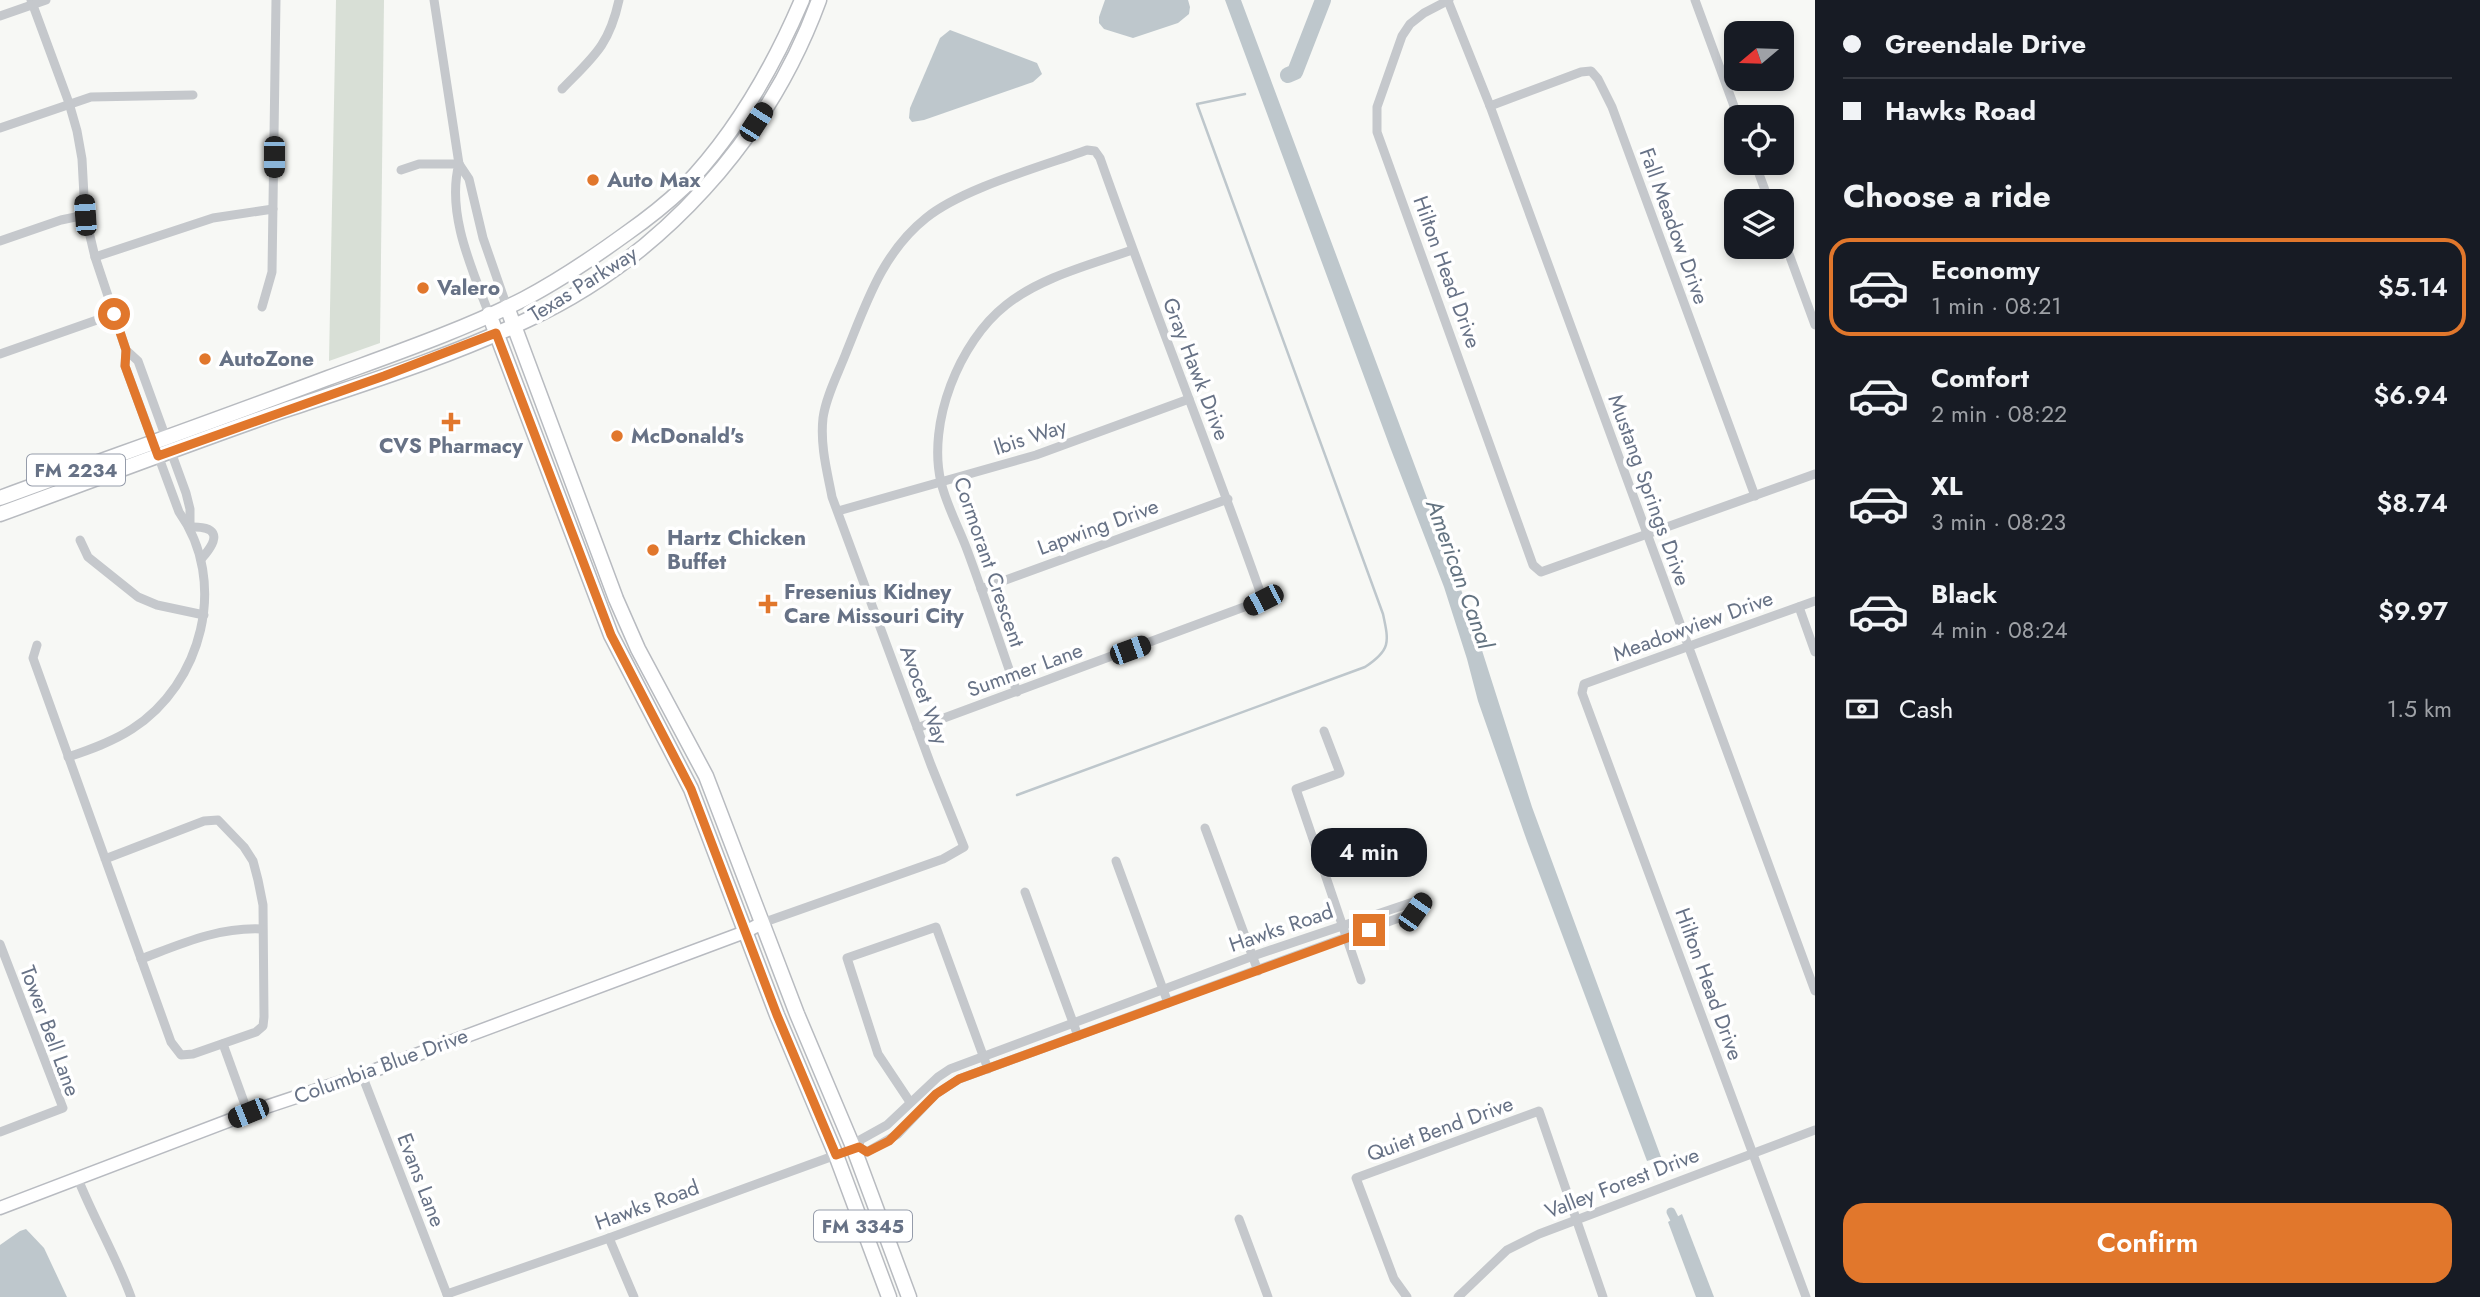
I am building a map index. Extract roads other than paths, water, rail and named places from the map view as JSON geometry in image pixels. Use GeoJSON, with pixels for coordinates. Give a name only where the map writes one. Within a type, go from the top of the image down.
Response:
{"type":"FeatureCollection","features":[{"type":"Feature","properties":{"kind":"main road","name":"Texas Parkway"},"geometry":{"type":"LineString","coordinates":[[0,514],[507,307],[607,248],[654,214],[716,150],[761,85],[783,45],[802,0]]}},
{"type":"Feature","properties":{"kind":"main road","name":"Texas Parkway"},"geometry":{"type":"LineString","coordinates":[[0,498],[384,376],[514,326],[574,295],[615,268],[671,224],[705,188],[734,153],[781,85],[819,0]]}},
{"type":"Feature","properties":{"kind":"main road"},"geometry":{"type":"LineString","coordinates":[[507,307],[514,326]]}},
{"type":"Feature","properties":{"kind":"main road"},"geometry":{"type":"LineString","coordinates":[[489,314],[496,333]]}},
{"type":"Feature","properties":{"kind":"main road","name":"FM 3345"},"geometry":{"type":"LineString","coordinates":[[514,326],[615,599],[650,672],[687,737],[720,811],[762,923],[857,1148],[909,1297]]}},
{"type":"Feature","properties":{"kind":"main road","name":"FM 3345"},"geometry":{"type":"LineString","coordinates":[[496,333],[599,607],[625,664],[691,789],[777,1015],[836,1155],[889,1297]]}},
{"type":"Feature","properties":{"kind":"main road"},"geometry":{"type":"LineString","coordinates":[[560,502],[577,495]]}},
{"type":"Feature","properties":{"kind":"main road"},"geometry":{"type":"LineString","coordinates":[[599,607],[615,599]]}},
{"type":"Feature","properties":{"kind":"main road"},"geometry":{"type":"LineString","coordinates":[[670,746],[687,737]]}},
{"type":"Feature","properties":{"kind":"street"},"geometry":{"type":"LineString","coordinates":[[0,16],[31,2],[46,0]]}},
{"type":"Feature","properties":{"kind":"street"},"geometry":{"type":"LineString","coordinates":[[262,307],[272,272],[276,0]]}},
{"type":"Feature","properties":{"kind":"street"},"geometry":{"type":"LineString","coordinates":[[436,0],[459,164],[455,179],[461,236],[489,314]]}},
{"type":"Feature","properties":{"kind":"street"},"geometry":{"type":"LineString","coordinates":[[562,89],[604,45],[620,0]]}},
{"type":"Feature","properties":{"kind":"street","name":"Mustang Springs Drive"},"geometry":{"type":"LineString","coordinates":[[1449,0],[1815,991]]}},
{"type":"Feature","properties":{"kind":"street","name":"Hilton Head Drive"},"geometry":{"type":"LineString","coordinates":[[1449,0],[1424,13],[1410,24],[1402,36],[1377,107],[1377,132],[1533,565],[1541,572],[1647,536]]}},
{"type":"Feature","properties":{"kind":"street"},"geometry":{"type":"LineString","coordinates":[[1695,0],[1734,105]]}},
{"type":"Feature","properties":{"kind":"street"},"geometry":{"type":"LineString","coordinates":[[31,2],[69,103],[82,159],[85,215],[126,350],[125,366],[186,493],[190,509],[190,527],[202,558],[205,589],[204,615],[195,650],[186,670],[169,695],[132,729],[68,757]]}},
{"type":"Feature","properties":{"kind":"street","name":"Fall Meadow Drive"},"geometry":{"type":"LineString","coordinates":[[1489,106],[1581,72],[1591,71],[1598,79],[1612,107],[1755,496]]}},
{"type":"Feature","properties":{"kind":"street"},"geometry":{"type":"LineString","coordinates":[[0,128],[91,97],[193,95]]}},
{"type":"Feature","properties":{"kind":"street","name":"Avocet Way"},"geometry":{"type":"LineString","coordinates":[[762,923],[943,859],[964,847],[917,728],[838,510],[823,455],[823,418],[876,280],[905,238],[927,218],[954,201],[1087,150],[1095,151]]}},
{"type":"Feature","properties":{"kind":"street","name":"Gray Hawk Drive"},"geometry":{"type":"LineString","coordinates":[[1095,151],[1100,158],[1132,250],[1228,499],[1263,600]]}},
{"type":"Feature","properties":{"kind":"street"},"geometry":{"type":"LineString","coordinates":[[401,170],[419,164],[459,164]]}},
{"type":"Feature","properties":{"kind":"street"},"geometry":{"type":"LineString","coordinates":[[459,164],[469,179],[483,238],[507,307]]}},
{"type":"Feature","properties":{"kind":"street"},"geometry":{"type":"LineString","coordinates":[[96,257],[213,218],[273,209]]}},
{"type":"Feature","properties":{"kind":"street"},"geometry":{"type":"LineString","coordinates":[[0,241],[61,220],[85,215]]}},
{"type":"Feature","properties":{"kind":"street","name":"Cormorant Crescent"},"geometry":{"type":"LineString","coordinates":[[1017,692],[941,482],[939,440],[951,385],[958,364],[985,324],[1006,305],[1028,291],[1132,250]]}},
{"type":"Feature","properties":{"kind":"street"},"geometry":{"type":"LineString","coordinates":[[1791,259],[1815,325]]}},
{"type":"Feature","properties":{"kind":"street"},"geometry":{"type":"LineString","coordinates":[[0,354],[114,314]]}},
{"type":"Feature","properties":{"kind":"street","name":"Ibis Way"},"geometry":{"type":"LineString","coordinates":[[838,510],[1036,455],[1189,399]]}},
{"type":"Feature","properties":{"kind":"street"},"geometry":{"type":"LineString","coordinates":[[1647,536],[1815,474]]}},
{"type":"Feature","properties":{"kind":"street","name":"Lapwing Drive"},"geometry":{"type":"LineString","coordinates":[[981,589],[1228,499]]}},
{"type":"Feature","properties":{"kind":"street"},"geometry":{"type":"LineString","coordinates":[[190,527],[205,527],[214,535],[213,546],[202,558]]}},
{"type":"Feature","properties":{"kind":"street"},"geometry":{"type":"LineString","coordinates":[[80,540],[88,557],[138,597],[157,605],[204,615]]}},
{"type":"Feature","properties":{"kind":"street","name":"Summer Lane"},"geometry":{"type":"LineString","coordinates":[[917,728],[1263,600]]}},
{"type":"Feature","properties":{"kind":"street","name":"Meadowview Drive"},"geometry":{"type":"LineString","coordinates":[[1584,684],[1815,601]]}},
{"type":"Feature","properties":{"kind":"street"},"geometry":{"type":"LineString","coordinates":[[1799,607],[1815,652]]}},
{"type":"Feature","properties":{"kind":"street"},"geometry":{"type":"LineString","coordinates":[[37,645],[33,658],[68,757],[171,1042],[181,1055],[193,1054],[256,1032],[262,1026],[264,1017],[263,905],[253,861],[244,847],[218,820],[204,821],[105,859]]}},
{"type":"Feature","properties":{"kind":"street","name":"Hilton Head Drive"},"geometry":{"type":"LineString","coordinates":[[1584,684],[1582,693],[1806,1297]]}},
{"type":"Feature","properties":{"kind":"street"},"geometry":{"type":"LineString","coordinates":[[1324,731],[1340,773],[1296,789],[1362,980]]}},
{"type":"Feature","properties":{"kind":"street"},"geometry":{"type":"LineString","coordinates":[[1205,828],[1258,971]]}},
{"type":"Feature","properties":{"kind":"street"},"geometry":{"type":"LineString","coordinates":[[1116,861],[1168,1003]]}},
{"type":"Feature","properties":{"kind":"street"},"geometry":{"type":"LineString","coordinates":[[1025,892],[1078,1036]]}},
{"type":"Feature","properties":{"kind":"street","name":"Hawks Road"},"geometry":{"type":"LineString","coordinates":[[447,1296],[836,1155],[857,1148],[867,1152],[889,1141],[936,1094],[959,1079],[1346,939],[1415,912],[1425,898],[1253,956],[983,1055],[938,1077],[887,1125],[860,1140],[857,1148]]}},
{"type":"Feature","properties":{"kind":"street","name":"Columbia Blue Drive"},"geometry":{"type":"LineString","coordinates":[[0,1208],[248,1113],[362,1075],[745,932],[762,923]]}},
{"type":"Feature","properties":{"kind":"street"},"geometry":{"type":"LineString","coordinates":[[910,1102],[878,1054],[847,958],[936,927],[988,1069]]}},
{"type":"Feature","properties":{"kind":"street"},"geometry":{"type":"LineString","coordinates":[[141,959],[215,933],[237,928],[262,929]]}},
{"type":"Feature","properties":{"kind":"street","name":"Tower Bell Lane"},"geometry":{"type":"LineString","coordinates":[[0,944],[63,1108],[0,1132]]}},
{"type":"Feature","properties":{"kind":"street"},"geometry":{"type":"LineString","coordinates":[[223,1044],[248,1113]]}},
{"type":"Feature","properties":{"kind":"street","name":"Evans Lane"},"geometry":{"type":"LineString","coordinates":[[362,1075],[447,1296]]}},
{"type":"Feature","properties":{"kind":"street","name":"Quiet Bend Drive"},"geometry":{"type":"LineString","coordinates":[[1407,1297],[1394,1279],[1356,1178],[1539,1111],[1575,1219]]}},
{"type":"Feature","properties":{"kind":"street","name":"Valley Forest Drive"},"geometry":{"type":"LineString","coordinates":[[1458,1297],[1507,1250],[1575,1219],[1815,1130]]}},
{"type":"Feature","properties":{"kind":"street"},"geometry":{"type":"LineString","coordinates":[[78,1179],[97,1224],[116,1258],[131,1297]]}},
{"type":"Feature","properties":{"kind":"street"},"geometry":{"type":"LineString","coordinates":[[1238,1219],[1268,1297]]}},
{"type":"Feature","properties":{"kind":"street"},"geometry":{"type":"LineString","coordinates":[[1575,1219],[1603,1297]]}},
{"type":"Feature","properties":{"kind":"street"},"geometry":{"type":"LineString","coordinates":[[609,1238],[634,1297]]}},
{"type":"Feature","properties":{"kind":"waterway"},"geometry":{"type":"LineString","coordinates":[[1288,75],[1295,72],[1323,0]]}},
{"type":"Feature","properties":{"kind":"waterway"},"geometry":{"type":"LineString","coordinates":[[1017,795],[1365,667],[1380,655],[1386,645],[1383,614],[1197,104],[1245,94]]}},
{"type":"Feature","properties":{"kind":"waterway","name":"American Canal"},"geometry":{"type":"LineString","coordinates":[[1671,1212],[1678,1226]]}},
{"type":"Feature","properties":{"kind":"place","name":"Auto Max"},"geometry":{"type":"Point","coordinates":[593,180]}},
{"type":"Feature","properties":{"kind":"place","name":"Valero"},"geometry":{"type":"Point","coordinates":[423,288]}},
{"type":"Feature","properties":{"kind":"place","name":"AutoZone"},"geometry":{"type":"Point","coordinates":[205,359]}},
{"type":"Feature","properties":{"kind":"place","name":"CVS Pharmacy"},"geometry":{"type":"Point","coordinates":[451,422]}},
{"type":"Feature","properties":{"kind":"place","name":"McDonald's"},"geometry":{"type":"Point","coordinates":[617,436]}},
{"type":"Feature","properties":{"kind":"place","name":"Hartz Chicken Buffet"},"geometry":{"type":"Point","coordinates":[653,550]}},
{"type":"Feature","properties":{"kind":"place","name":"Fresenius Kidney Care Missouri City"},"geometry":{"type":"Point","coordinates":[768,604]}}]}
